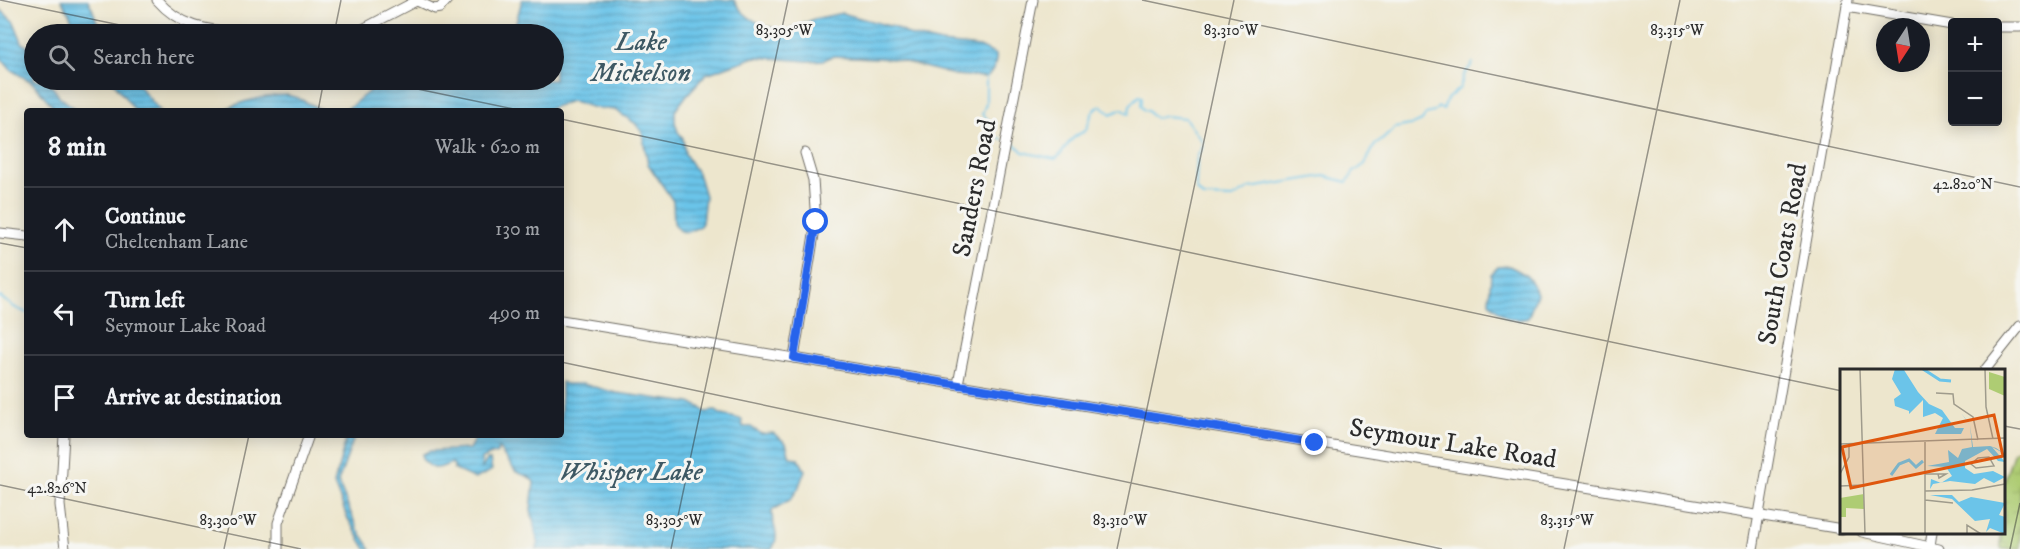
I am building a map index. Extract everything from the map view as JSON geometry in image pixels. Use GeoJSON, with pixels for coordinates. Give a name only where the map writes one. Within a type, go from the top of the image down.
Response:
{"type":"FeatureCollection","features":[{"type":"Feature","properties":{"kind":"street"},"geometry":{"type":"LineString","coordinates":[[157,0],[189,24]]}},
{"type":"Feature","properties":{"kind":"street"},"geometry":{"type":"LineString","coordinates":[[372,24],[417,0],[434,9],[440,9],[447,0]]}},
{"type":"Feature","properties":{"kind":"street","name":"Sanders Road"},"geometry":{"type":"LineString","coordinates":[[958,384],[1033,0]]}},
{"type":"Feature","properties":{"kind":"street"},"geometry":{"type":"LineString","coordinates":[[1847,3],[1948,24]]}},
{"type":"Feature","properties":{"kind":"street","name":"South Coats Road"},"geometry":{"type":"LineString","coordinates":[[1753,549],[1847,3]]}},
{"type":"Feature","properties":{"kind":"street"},"geometry":{"type":"LineString","coordinates":[[2002,27],[2020,27]]}},
{"type":"Feature","properties":{"kind":"street"},"geometry":{"type":"LineString","coordinates":[[794,358],[816,222],[813,180],[805,153]]}},
{"type":"Feature","properties":{"kind":"street"},"geometry":{"type":"LineString","coordinates":[[0,233],[24,236]]}},
{"type":"Feature","properties":{"kind":"street","name":"Seymour Lake Road"},"geometry":{"type":"LineString","coordinates":[[564,320],[1840,529]]}},
{"type":"Feature","properties":{"kind":"street"},"geometry":{"type":"LineString","coordinates":[[1985,369],[2020,326]]}},
{"type":"Feature","properties":{"kind":"street"},"geometry":{"type":"LineString","coordinates":[[64,438],[60,506],[65,549]]}},
{"type":"Feature","properties":{"kind":"street"},"geometry":{"type":"LineString","coordinates":[[278,549],[278,523],[308,438]]}},
{"type":"Feature","properties":{"kind":"street"},"geometry":{"type":"LineString","coordinates":[[1871,534],[1934,548]]}},
{"type":"Feature","properties":{"kind":"green space"},"geometry":{"type":"Polygon","coordinates":[[[2020,450],[2020,549],[2001,549],[2001,534],[2005,534],[2005,479],[2014,451],[2020,450]]]}},
{"type":"Feature","properties":{"kind":"water"},"geometry":{"type":"Polygon","coordinates":[[[61,0],[88,0],[98,24],[73,24],[61,0]]]}},
{"type":"Feature","properties":{"kind":"water","name":"Lake Mickelson"},"geometry":{"type":"Polygon","coordinates":[[[522,0],[734,0],[750,18],[772,28],[788,31],[814,19],[842,13],[893,27],[911,36],[941,43],[980,47],[996,55],[996,61],[993,71],[986,77],[954,75],[894,59],[833,56],[824,60],[808,61],[755,57],[706,74],[675,111],[675,122],[683,138],[685,154],[699,176],[705,196],[702,223],[688,232],[680,231],[674,223],[673,201],[648,164],[642,132],[635,123],[615,110],[595,108],[571,101],[551,108],[347,108],[371,90],[564,90],[564,24],[515,24],[522,0]]]}},
{"type":"Feature","properties":{"kind":"water"},"geometry":{"type":"Polygon","coordinates":[[[0,9],[14,22],[24,44],[24,77],[11,70],[0,57],[0,9]]]}},
{"type":"Feature","properties":{"kind":"water"},"geometry":{"type":"Polygon","coordinates":[[[39,90],[55,90],[74,108],[54,108],[39,90]]]}},
{"type":"Feature","properties":{"kind":"water"},"geometry":{"type":"Polygon","coordinates":[[[119,90],[142,90],[157,108],[133,108],[119,90]]]}},
{"type":"Feature","properties":{"kind":"water"},"geometry":{"type":"Polygon","coordinates":[[[269,96],[296,97],[318,108],[229,108],[269,96]]]}},
{"type":"Feature","properties":{"kind":"water"},"geometry":{"type":"Polygon","coordinates":[[[1509,266],[1527,277],[1537,294],[1528,318],[1510,319],[1489,302],[1491,274],[1498,267],[1509,266]]]}},
{"type":"Feature","properties":{"kind":"water","name":"Whisper Lake"},"geometry":{"type":"Polygon","coordinates":[[[564,383],[583,384],[617,393],[690,403],[705,412],[716,411],[722,415],[742,420],[743,427],[751,427],[761,434],[773,433],[786,443],[790,457],[798,458],[805,470],[798,489],[790,500],[772,510],[776,538],[772,549],[537,549],[538,543],[531,510],[534,482],[529,477],[516,472],[498,448],[497,453],[481,459],[482,468],[487,460],[490,460],[492,470],[475,479],[453,469],[455,467],[452,463],[434,468],[422,459],[422,454],[429,451],[469,449],[475,438],[564,438],[564,383]]]}},
{"type":"Feature","properties":{"kind":"water"},"geometry":{"type":"Polygon","coordinates":[[[346,438],[354,438],[338,482],[357,528],[371,549],[366,549],[348,519],[334,484],[346,438]]]}},
{"type":"Feature","properties":{"kind":"waterway"},"geometry":{"type":"LineString","coordinates":[[1013,142],[1023,152],[1055,159],[1078,134],[1085,131],[1095,110],[1102,106],[1111,114],[1122,109],[1129,114],[1130,106],[1139,96],[1142,97],[1141,106],[1144,110],[1156,118],[1165,116],[1185,118],[1202,141],[1202,148],[1197,156],[1196,185],[1203,197],[1233,198],[1250,188],[1324,176],[1347,182],[1354,172],[1365,164],[1375,145],[1395,128],[1422,121],[1426,114],[1434,112],[1438,107],[1443,110],[1447,99],[1460,88],[1464,75],[1473,63]]}},
{"type":"Feature","properties":{"kind":"waterway"},"geometry":{"type":"LineString","coordinates":[[986,77],[986,104],[982,114],[993,125],[994,137],[1002,139]]}},
{"type":"Feature","properties":{"kind":"waterway"},"geometry":{"type":"LineString","coordinates":[[0,297],[24,312]]}},
{"type":"Feature","properties":{"kind":"route"},"geometry":{"type":"LineString","coordinates":[[816,222],[794,358],[1315,443]]}}]}
